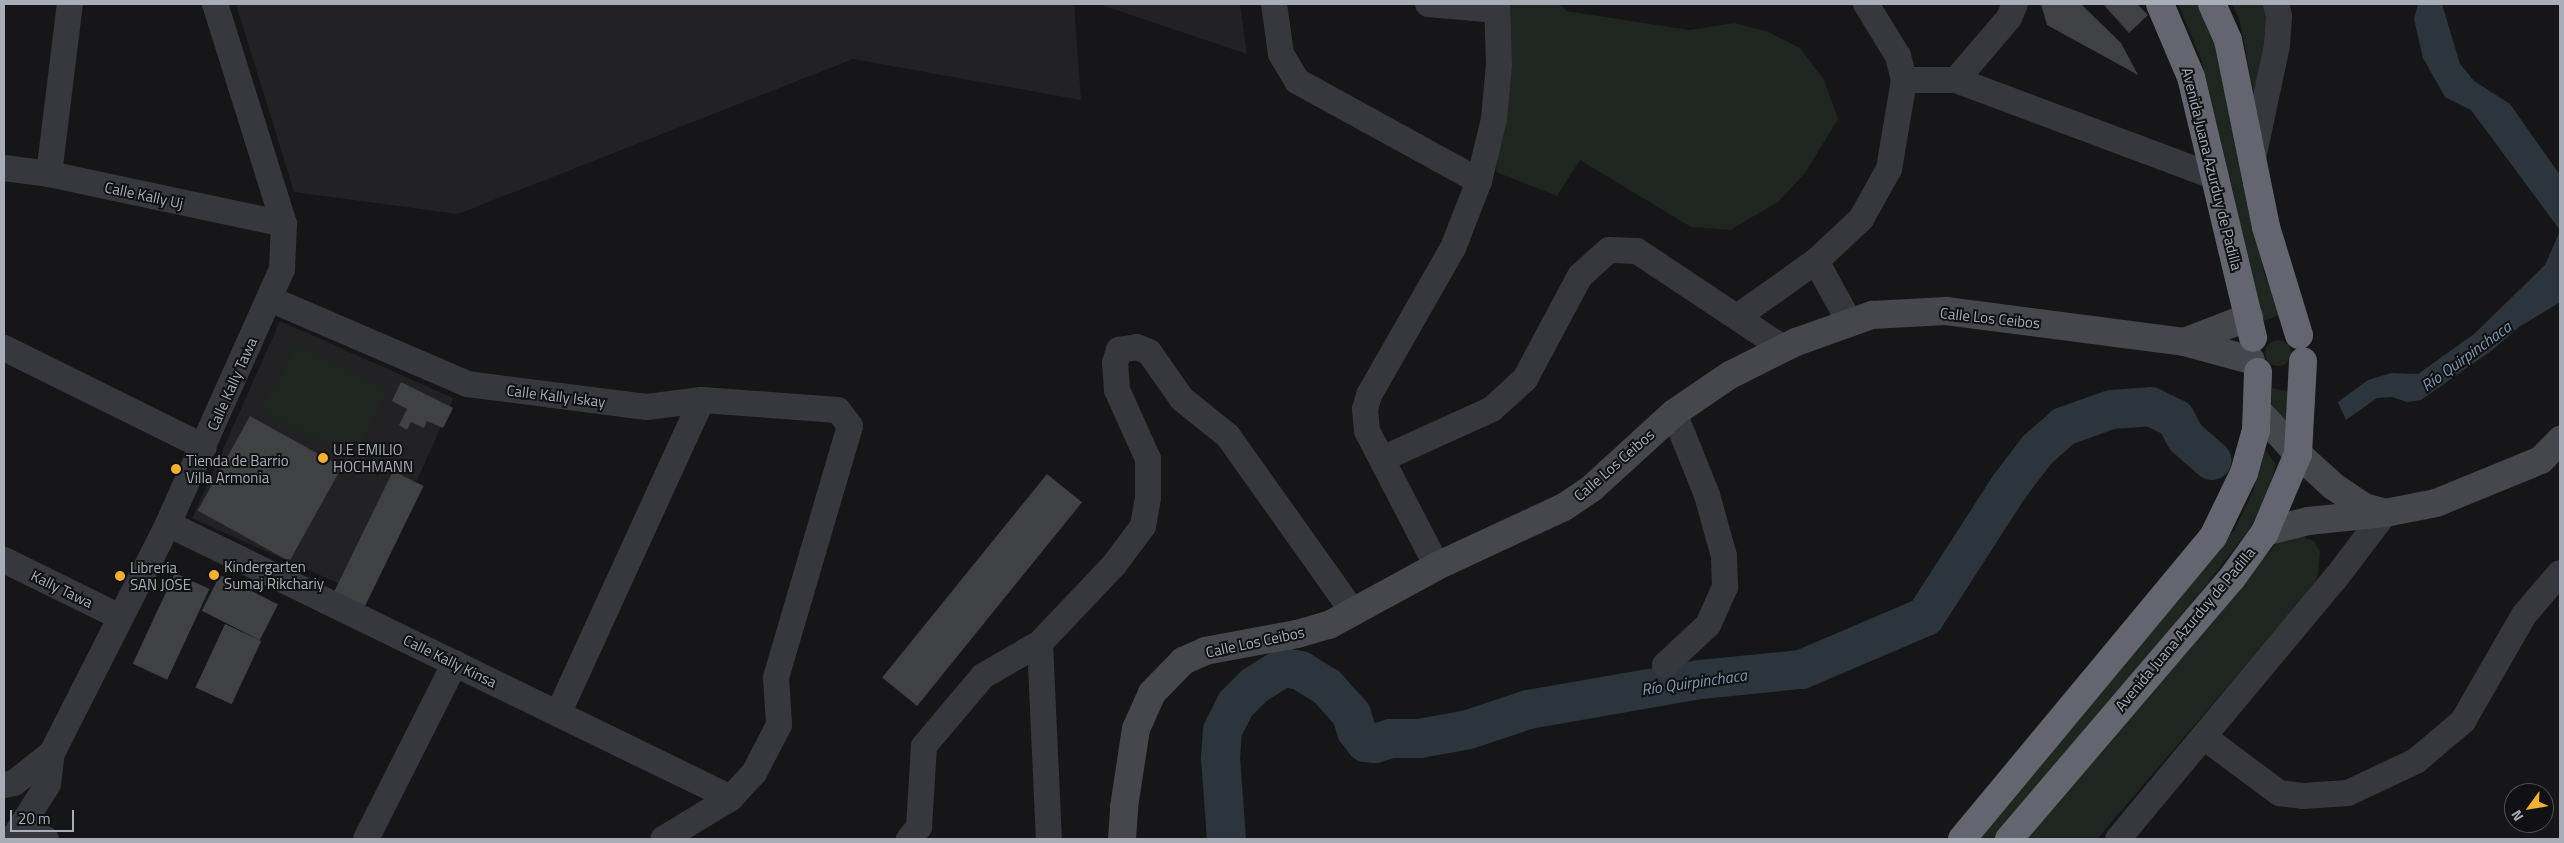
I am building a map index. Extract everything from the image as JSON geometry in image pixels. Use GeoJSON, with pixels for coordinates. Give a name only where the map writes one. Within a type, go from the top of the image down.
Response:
{"type":"FeatureCollection","features":[{"type":"Feature","properties":{"kind":"highway","name":"Avenida Juana Azurduy de Padilla"},"geometry":{"type":"LineString","coordinates":[[1962,839],[2213,537],[2244,473],[2258,411],[2253,347],[2216,177],[2191,77],[2160,4]]}},
{"type":"Feature","properties":{"kind":"highway","name":"Avenida Juana Azurduy de Padilla"},"geometry":{"type":"LineString","coordinates":[[2009,839],[2232,578],[2265,532],[2298,454],[2301,348],[2252,166],[2228,40],[2212,4]]}},
{"type":"Feature","properties":{"kind":"highway"},"geometry":{"type":"LineString","coordinates":[[2275,324],[2284,325],[2301,348],[2292,375],[2283,379],[2265,377],[2253,347],[2258,331],[2275,324]]}},
{"type":"Feature","properties":{"kind":"street"},"geometry":{"type":"LineString","coordinates":[[49,174],[70,4]]}},
{"type":"Feature","properties":{"kind":"street","name":"Calle Kally Tawa"},"geometry":{"type":"LineString","coordinates":[[52,754],[168,524],[282,269],[284,224],[215,4]]}},
{"type":"Feature","properties":{"kind":"street"},"geometry":{"type":"LineString","coordinates":[[1274,4],[1281,54],[1297,80],[1479,181]]}},
{"type":"Feature","properties":{"kind":"street"},"geometry":{"type":"LineString","coordinates":[[1428,4],[1497,7],[1499,64],[1494,119],[1479,181],[1453,248],[1369,395],[1365,409],[1367,432],[1438,566]]}},
{"type":"Feature","properties":{"kind":"street"},"geometry":{"type":"LineString","coordinates":[[1737,317],[1816,261],[1861,219],[1889,169],[1904,80],[1898,56],[1866,4]]}},
{"type":"Feature","properties":{"kind":"street"},"geometry":{"type":"LineString","coordinates":[[1956,80],[2009,18],[2015,4]]}},
{"type":"Feature","properties":{"kind":"street"},"geometry":{"type":"LineString","coordinates":[[2252,166],[2284,8]]}},
{"type":"Feature","properties":{"kind":"street"},"geometry":{"type":"LineString","coordinates":[[1904,80],[1956,80],[2216,177]]}},
{"type":"Feature","properties":{"kind":"street","name":"Calle Kally Uj"},"geometry":{"type":"LineString","coordinates":[[4,168],[49,174],[284,224]]}},
{"type":"Feature","properties":{"kind":"street"},"geometry":{"type":"LineString","coordinates":[[1382,459],[1492,409],[1525,379],[1580,276],[1608,250],[1637,251],[1783,348]]}},
{"type":"Feature","properties":{"kind":"street"},"geometry":{"type":"LineString","coordinates":[[1816,261],[1850,323]]}},
{"type":"Feature","properties":{"kind":"street","name":"Calle Kally Iskay"},"geometry":{"type":"LineString","coordinates":[[270,298],[467,384],[647,407],[702,400],[838,410],[850,426],[776,678],[779,725],[754,774],[731,798]]}},
{"type":"Feature","properties":{"kind":"street","name":"Calle Los Ceibos"},"geometry":{"type":"LineString","coordinates":[[1122,839],[1134,739],[1152,693],[1165,676],[1183,661],[1205,651],[1297,634],[1354,613],[1438,566],[1564,507],[1592,488],[1674,413],[1730,375],[1783,348],[1872,315],[1946,311],[2184,342],[2253,347]]}},
{"type":"Feature","properties":{"kind":"street","name":"Calle Los Ceibos"},"geometry":{"type":"LineString","coordinates":[[2184,342],[2253,347]]}},
{"type":"Feature","properties":{"kind":"street"},"geometry":{"type":"LineString","coordinates":[[909,839],[919,827],[924,746],[983,676],[1040,643],[1114,565],[1143,526],[1148,497],[1148,459],[1117,390],[1115,363],[1119,350],[1137,347],[1149,352],[1182,400],[1228,436],[1354,613]]}},
{"type":"Feature","properties":{"kind":"street"},"geometry":{"type":"LineString","coordinates":[[4,348],[204,447]]}},
{"type":"Feature","properties":{"kind":"street"},"geometry":{"type":"LineString","coordinates":[[558,714],[702,400]]}},
{"type":"Feature","properties":{"kind":"street"},"geometry":{"type":"LineString","coordinates":[[2258,411],[2298,454],[2333,486],[2364,507],[2385,513]]}},
{"type":"Feature","properties":{"kind":"street"},"geometry":{"type":"LineString","coordinates":[[1665,665],[1708,624],[1724,587],[1724,556],[1707,495],[1674,413]]}},
{"type":"Feature","properties":{"kind":"street"},"geometry":{"type":"LineString","coordinates":[[2265,532],[2308,521],[2385,513],[2436,503],[2551,456],[2560,440]]}},
{"type":"Feature","properties":{"kind":"street"},"geometry":{"type":"LineString","coordinates":[[2118,839],[2336,579],[2385,513]]}},
{"type":"Feature","properties":{"kind":"street","name":"Calle Kally Kinsa"},"geometry":{"type":"LineString","coordinates":[[168,524],[731,798]]}},
{"type":"Feature","properties":{"kind":"street","name":"Kally Tawa"},"geometry":{"type":"LineString","coordinates":[[4,560],[120,617]]}},
{"type":"Feature","properties":{"kind":"street"},"geometry":{"type":"LineString","coordinates":[[2204,737],[2279,793],[2303,796],[2348,793],[2416,761],[2463,721],[2524,616],[2560,573]]}},
{"type":"Feature","properties":{"kind":"street"},"geometry":{"type":"LineString","coordinates":[[1040,643],[1049,839]]}},
{"type":"Feature","properties":{"kind":"street"},"geometry":{"type":"LineString","coordinates":[[366,839],[456,664]]}},
{"type":"Feature","properties":{"kind":"street"},"geometry":{"type":"LineString","coordinates":[[4,785],[14,782],[52,754]]}},
{"type":"Feature","properties":{"kind":"street"},"geometry":{"type":"LineString","coordinates":[[46,839],[18,833],[48,784],[52,754]]}},
{"type":"Feature","properties":{"kind":"street"},"geometry":{"type":"LineString","coordinates":[[663,839],[731,798]]}},
{"type":"Feature","properties":{"kind":"shaded area"},"geometry":{"type":"Polygon","coordinates":[[[236,4],[1074,4],[1081,100],[853,59],[458,214],[294,192],[236,4]]]}},
{"type":"Feature","properties":{"kind":"shaded area"},"geometry":{"type":"Polygon","coordinates":[[[1099,4],[1240,4],[1247,54],[1099,4]]]}},
{"type":"Feature","properties":{"kind":"shaded area"},"geometry":{"type":"Polygon","coordinates":[[[1508,4],[1560,4],[1566,11],[1689,30],[1734,23],[1766,31],[1800,48],[1824,80],[1838,119],[1805,173],[1778,202],[1730,230],[1691,227],[1580,160],[1557,196],[1496,172],[1508,4]]]}},
{"type":"Feature","properties":{"kind":"shaded area"},"geometry":{"type":"Polygon","coordinates":[[[2178,4],[2198,4],[2214,40],[2250,215],[2265,275],[2282,314],[2259,323],[2235,200],[2201,59],[2178,4]]]}},
{"type":"Feature","properties":{"kind":"shaded area"},"geometry":{"type":"Polygon","coordinates":[[[2233,4],[2269,4],[2259,120],[2240,23],[2233,4]]]}},
{"type":"Feature","properties":{"kind":"shaded area","name":"U.E EMILIO HOCHMANN"},"geometry":{"type":"Polygon","coordinates":[[[280,321],[454,398],[366,596],[192,518],[280,321]]]}},
{"type":"Feature","properties":{"kind":"shaded area"},"geometry":{"type":"Polygon","coordinates":[[[2278,340],[2287,344],[2291,353],[2287,362],[2278,366],[2269,362],[2265,353],[2269,344],[2278,340]]]}},
{"type":"Feature","properties":{"kind":"shaded area"},"geometry":{"type":"Polygon","coordinates":[[[297,343],[388,391],[352,458],[261,410],[297,343]]]}},
{"type":"Feature","properties":{"kind":"shaded area"},"geometry":{"type":"Polygon","coordinates":[[[2272,388],[2294,393],[2287,434],[2271,420],[2272,388]]]}},
{"type":"Feature","properties":{"kind":"shaded area"},"geometry":{"type":"Polygon","coordinates":[[[2265,449],[2276,465],[2267,495],[2250,528],[2204,588],[1994,839],[1978,839],[2235,529],[2253,491],[2265,449]]]}},
{"type":"Feature","properties":{"kind":"shaded area"},"geometry":{"type":"Polygon","coordinates":[[[2297,534],[2314,541],[2320,552],[2318,575],[2313,587],[2097,839],[2028,839],[2279,540],[2297,534]]]}},
{"type":"Feature","properties":{"kind":"water"},"geometry":{"type":"Polygon","coordinates":[[[2418,4],[2442,4],[2460,64],[2474,81],[2510,104],[2560,175],[2560,230],[2471,110],[2445,97],[2423,58],[2414,19],[2418,4]]]}},
{"type":"Feature","properties":{"kind":"water"},"geometry":{"type":"Polygon","coordinates":[[[2560,231],[2560,302],[2519,327],[2491,351],[2421,400],[2407,402],[2392,397],[2377,398],[2346,420],[2338,402],[2368,380],[2391,373],[2418,374],[2474,334],[2545,265],[2560,231]]]}},
{"type":"Feature","properties":{"kind":"building"},"geometry":{"type":"Polygon","coordinates":[[[2041,4],[2081,4],[2121,43],[2138,75],[2047,25],[2041,4]]]}},
{"type":"Feature","properties":{"kind":"building"},"geometry":{"type":"Polygon","coordinates":[[[2103,4],[2137,4],[2148,15],[2129,33],[2103,4]]]}},
{"type":"Feature","properties":{"kind":"building"},"geometry":{"type":"Polygon","coordinates":[[[401,382],[453,408],[443,428],[427,421],[424,428],[411,422],[407,430],[399,425],[407,409],[392,401],[401,382]]]}},
{"type":"Feature","properties":{"kind":"building"},"geometry":{"type":"Polygon","coordinates":[[[250,416],[342,467],[289,561],[198,510],[250,416]]]}},
{"type":"Feature","properties":{"kind":"building"},"geometry":{"type":"Polygon","coordinates":[[[393,471],[424,486],[363,610],[333,595],[393,471]]]}},
{"type":"Feature","properties":{"kind":"building"},"geometry":{"type":"Polygon","coordinates":[[[1047,474],[1082,502],[917,706],[882,678],[1047,474]]]}},
{"type":"Feature","properties":{"kind":"building"},"geometry":{"type":"Polygon","coordinates":[[[175,573],[209,589],[167,680],[133,664],[175,573]]]}},
{"type":"Feature","properties":{"kind":"building"},"geometry":{"type":"Polygon","coordinates":[[[220,575],[278,605],[260,640],[202,611],[220,575]]]}},
{"type":"Feature","properties":{"kind":"building"},"geometry":{"type":"Polygon","coordinates":[[[225,624],[261,641],[232,704],[195,687],[225,624]]]}},
{"type":"Feature","properties":{"kind":"waterway","name":"Río Quirpinchaca"},"geometry":{"type":"LineString","coordinates":[[1226,839],[1220,758],[1222,730],[1235,704],[1254,685],[1283,667],[1300,670],[1326,686],[1351,714],[1356,730],[1365,742],[1374,743],[1390,738],[1419,738],[1468,729],[1528,709],[1700,679],[1801,669],[1925,616],[2008,487],[2037,449],[2063,426],[2111,409],[2150,406],[2175,418],[2185,437],[2211,460]]}},
{"type":"Feature","properties":{"kind":"place","name":"U.E EMILIO HOCHMANN"},"geometry":{"type":"Point","coordinates":[323,458]}},
{"type":"Feature","properties":{"kind":"place","name":"Tienda de Barrio Villa Armonia"},"geometry":{"type":"Point","coordinates":[176,469]}},
{"type":"Feature","properties":{"kind":"place","name":"Kindergarten Sumaj Rikchariy"},"geometry":{"type":"Point","coordinates":[214,575]}},
{"type":"Feature","properties":{"kind":"place","name":"Libreria SAN JOSE"},"geometry":{"type":"Point","coordinates":[120,576]}}]}
